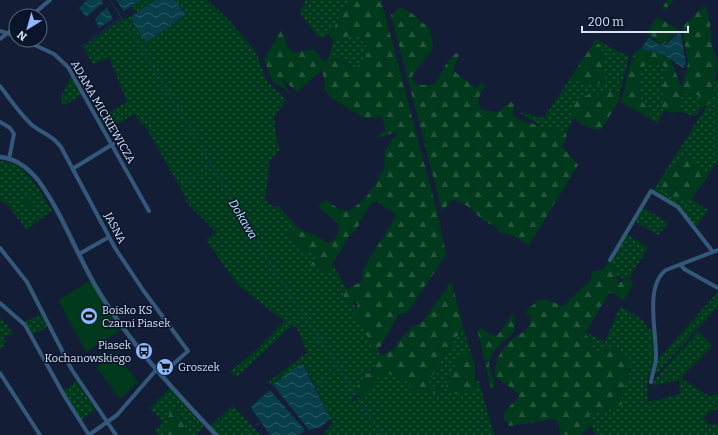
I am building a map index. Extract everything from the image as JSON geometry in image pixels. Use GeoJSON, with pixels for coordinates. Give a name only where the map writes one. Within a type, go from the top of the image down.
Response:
{"type":"FeatureCollection","features":[{"type":"Feature","properties":{"kind":"street"},"geometry":{"type":"LineString","coordinates":[[40,8],[50,0]]}},
{"type":"Feature","properties":{"kind":"street"},"geometry":{"type":"LineString","coordinates":[[0,31],[7,34]]}},
{"type":"Feature","properties":{"kind":"street"},"geometry":{"type":"LineString","coordinates":[[0,39],[7,34]]}},
{"type":"Feature","properties":{"kind":"street","name":"ADAMA MICKIEWICZA"},"geometry":{"type":"LineString","coordinates":[[41,48],[54,54],[66,64],[73,73],[149,211]]}},
{"type":"Feature","properties":{"kind":"street","name":"JASNA"},"geometry":{"type":"LineString","coordinates":[[1,90],[27,120],[58,142],[74,168],[109,237],[139,285],[188,351],[161,374]]}},
{"type":"Feature","properties":{"kind":"street"},"geometry":{"type":"LineString","coordinates":[[0,122],[13,130],[14,134],[10,159]]}},
{"type":"Feature","properties":{"kind":"street"},"geometry":{"type":"LineString","coordinates":[[74,168],[113,144]]}},
{"type":"Feature","properties":{"kind":"street"},"geometry":{"type":"LineString","coordinates":[[0,157],[10,159],[26,168],[38,180],[55,208],[107,304],[140,350],[216,435]]}},
{"type":"Feature","properties":{"kind":"street"},"geometry":{"type":"LineString","coordinates":[[610,260],[651,191],[678,207],[713,252]]}},
{"type":"Feature","properties":{"kind":"street"},"geometry":{"type":"LineString","coordinates":[[79,254],[109,237]]}},
{"type":"Feature","properties":{"kind":"street"},"geometry":{"type":"LineString","coordinates":[[0,248],[27,282],[72,370],[116,435]]}},
{"type":"Feature","properties":{"kind":"street"},"geometry":{"type":"LineString","coordinates":[[651,382],[656,359],[653,299],[655,288],[664,272],[718,250]]}},
{"type":"Feature","properties":{"kind":"street"},"geometry":{"type":"LineString","coordinates":[[680,265],[684,269],[718,288]]}},
{"type":"Feature","properties":{"kind":"street"},"geometry":{"type":"LineString","coordinates":[[0,303],[25,325],[52,375],[89,435],[117,415],[157,369]]}},
{"type":"Feature","properties":{"kind":"street"},"geometry":{"type":"LineString","coordinates":[[0,373],[40,435]]}},
{"type":"Feature","properties":{"kind":"green space"},"geometry":{"type":"Polygon","coordinates":[[[141,0],[155,0],[137,12],[131,8],[141,0]]]}},
{"type":"Feature","properties":{"kind":"green space"},"geometry":{"type":"Polygon","coordinates":[[[175,0],[207,0],[229,20],[256,52],[266,80],[286,100],[274,117],[277,142],[280,149],[270,161],[265,200],[274,207],[278,206],[334,266],[380,354],[378,357],[378,363],[366,375],[351,403],[359,397],[362,397],[376,379],[387,374],[400,377],[408,382],[415,392],[421,391],[440,393],[441,389],[427,384],[463,327],[471,352],[469,351],[455,367],[446,382],[470,390],[475,388],[475,381],[479,381],[494,435],[325,435],[324,433],[333,423],[329,420],[329,416],[306,368],[301,363],[274,386],[268,382],[307,353],[297,328],[292,325],[237,377],[230,372],[254,352],[284,321],[237,284],[206,240],[216,232],[186,202],[184,194],[144,124],[142,125],[134,114],[108,130],[99,118],[127,102],[109,57],[93,64],[83,47],[121,20],[132,16],[132,21],[146,42],[186,13],[175,0]]]}},
{"type":"Feature","properties":{"kind":"green space"},"geometry":{"type":"Polygon","coordinates":[[[306,0],[350,0],[330,33],[324,38],[318,36],[301,15],[300,11],[306,0]]]}},
{"type":"Feature","properties":{"kind":"green space"},"geometry":{"type":"Polygon","coordinates":[[[350,0],[381,0],[439,219],[446,255],[407,313],[399,314],[377,352],[372,350],[372,344],[354,314],[358,304],[354,301],[351,306],[348,306],[343,295],[350,287],[361,282],[363,269],[396,216],[395,214],[377,201],[371,203],[356,230],[349,236],[328,271],[322,270],[318,265],[309,266],[316,258],[313,250],[303,252],[300,251],[289,238],[288,233],[298,228],[320,237],[327,243],[333,240],[338,233],[339,225],[319,207],[319,205],[326,200],[339,209],[348,211],[354,208],[368,195],[385,167],[384,153],[392,139],[398,134],[396,132],[378,138],[378,136],[386,129],[381,116],[372,118],[362,117],[331,98],[324,89],[325,83],[322,70],[297,92],[281,78],[291,96],[285,89],[273,82],[264,60],[282,29],[286,44],[293,53],[314,49],[324,62],[329,58],[335,57],[350,68],[356,69],[369,52],[368,46],[358,36],[351,35],[343,39],[331,39],[329,36],[350,0]]]}},
{"type":"Feature","properties":{"kind":"green space"},"geometry":{"type":"Polygon","coordinates":[[[667,0],[674,0],[665,11],[662,9],[667,0]]]}},
{"type":"Feature","properties":{"kind":"green space"},"geometry":{"type":"Polygon","coordinates":[[[400,7],[408,10],[430,29],[433,48],[412,76],[412,79],[419,85],[434,85],[448,61],[456,53],[459,55],[454,71],[476,88],[482,83],[485,84],[478,100],[483,110],[499,112],[504,106],[511,102],[514,103],[513,115],[517,118],[545,129],[557,128],[566,134],[567,139],[562,146],[578,165],[529,245],[510,234],[501,233],[496,227],[484,221],[467,206],[455,200],[451,201],[442,211],[391,15],[400,7]]]}},
{"type":"Feature","properties":{"kind":"green space"},"geometry":{"type":"Polygon","coordinates":[[[702,7],[706,7],[708,13],[713,50],[717,59],[713,93],[709,103],[702,107],[698,95],[685,94],[682,91],[680,112],[677,111],[672,114],[662,108],[662,84],[666,77],[664,66],[652,63],[641,69],[638,86],[640,98],[650,111],[650,119],[621,102],[633,57],[636,51],[641,49],[663,54],[670,59],[682,88],[688,63],[682,28],[702,7]]]}},
{"type":"Feature","properties":{"kind":"green space"},"geometry":{"type":"Polygon","coordinates":[[[657,17],[677,28],[676,33],[663,45],[647,33],[657,17]]]}},
{"type":"Feature","properties":{"kind":"green space"},"geometry":{"type":"Polygon","coordinates":[[[351,35],[358,36],[369,49],[369,52],[356,69],[353,69],[338,58],[329,58],[334,38],[343,39],[351,35]]]}},
{"type":"Feature","properties":{"kind":"green space"},"geometry":{"type":"Polygon","coordinates":[[[596,39],[629,57],[620,92],[612,91],[597,94],[592,93],[576,100],[573,114],[574,117],[566,134],[557,128],[545,129],[519,112],[544,118],[596,39]]]}},
{"type":"Feature","properties":{"kind":"green space"},"geometry":{"type":"Polygon","coordinates":[[[594,42],[600,45],[602,50],[606,82],[597,84],[569,82],[594,42]]]}},
{"type":"Feature","properties":{"kind":"green space"},"geometry":{"type":"Polygon","coordinates":[[[654,63],[664,66],[666,77],[662,84],[662,108],[665,110],[657,123],[650,119],[650,111],[642,102],[638,91],[640,69],[646,64],[654,63]]]}},
{"type":"Feature","properties":{"kind":"green space"},"geometry":{"type":"Polygon","coordinates":[[[72,75],[84,93],[64,106],[60,98],[72,75]]]}},
{"type":"Feature","properties":{"kind":"green space"},"geometry":{"type":"Polygon","coordinates":[[[718,80],[718,161],[691,199],[708,210],[697,226],[695,226],[679,207],[654,189],[707,106],[714,90],[714,81],[718,80]]]}},
{"type":"Feature","properties":{"kind":"green space"},"geometry":{"type":"Polygon","coordinates":[[[612,91],[620,92],[620,99],[601,130],[589,128],[574,117],[572,112],[576,100],[592,93],[597,94],[612,91]]]}},
{"type":"Feature","properties":{"kind":"green space"},"geometry":{"type":"Polygon","coordinates":[[[682,91],[689,95],[698,95],[702,107],[696,116],[680,112],[682,91]]]}},
{"type":"Feature","properties":{"kind":"green space"},"geometry":{"type":"Polygon","coordinates":[[[684,156],[706,176],[705,181],[688,202],[672,196],[661,189],[660,185],[680,157],[684,156]]]}},
{"type":"Feature","properties":{"kind":"green space"},"geometry":{"type":"Polygon","coordinates":[[[0,161],[17,165],[24,171],[37,186],[52,210],[27,230],[8,206],[0,200],[0,161]]]}},
{"type":"Feature","properties":{"kind":"green space"},"geometry":{"type":"Polygon","coordinates":[[[28,196],[37,205],[32,210],[23,200],[28,196]]]}},
{"type":"Feature","properties":{"kind":"green space"},"geometry":{"type":"Polygon","coordinates":[[[643,207],[668,223],[658,235],[635,221],[643,207]]]}},
{"type":"Feature","properties":{"kind":"green space"},"geometry":{"type":"Polygon","coordinates":[[[627,234],[648,248],[629,278],[625,280],[616,275],[617,269],[611,261],[627,234]]]}},
{"type":"Feature","properties":{"kind":"green space"},"geometry":{"type":"Polygon","coordinates":[[[608,260],[611,261],[617,269],[617,284],[629,278],[633,283],[625,300],[609,293],[586,332],[586,335],[593,340],[592,349],[594,353],[599,354],[604,345],[629,357],[629,379],[621,393],[622,404],[612,409],[591,412],[589,414],[591,426],[581,435],[560,435],[559,426],[555,419],[509,426],[504,418],[504,412],[518,398],[519,394],[495,376],[495,367],[500,354],[511,340],[526,330],[529,326],[531,316],[525,314],[534,304],[538,301],[546,300],[563,306],[591,280],[592,272],[604,269],[608,260]]]}},
{"type":"Feature","properties":{"kind":"green space","name":"Boisko KS Czarni Piasek"},"geometry":{"type":"Polygon","coordinates":[[[90,281],[121,330],[86,352],[58,300],[90,281]]]}},
{"type":"Feature","properties":{"kind":"green space"},"geometry":{"type":"Polygon","coordinates":[[[452,283],[463,327],[427,384],[438,388],[442,392],[412,392],[409,382],[387,373],[378,378],[362,397],[355,394],[354,391],[366,375],[373,370],[380,354],[383,355],[393,349],[412,327],[422,322],[448,286],[452,283]]]}},
{"type":"Feature","properties":{"kind":"green space"},"geometry":{"type":"Polygon","coordinates":[[[718,292],[718,307],[658,372],[654,373],[657,360],[718,292]]]}},
{"type":"Feature","properties":{"kind":"green space"},"geometry":{"type":"Polygon","coordinates":[[[620,306],[643,320],[648,329],[653,330],[654,359],[647,384],[648,402],[680,394],[679,380],[652,386],[655,379],[698,331],[713,346],[681,378],[709,396],[718,394],[718,410],[712,410],[704,417],[708,424],[718,425],[718,435],[596,435],[591,426],[589,414],[596,409],[605,411],[622,401],[621,397],[629,375],[630,367],[626,355],[606,346],[603,347],[599,354],[594,353],[592,349],[593,342],[586,332],[605,342],[620,306]]]}},
{"type":"Feature","properties":{"kind":"green space"},"geometry":{"type":"Polygon","coordinates":[[[41,314],[47,327],[32,335],[25,322],[41,314]]]}},
{"type":"Feature","properties":{"kind":"green space"},"geometry":{"type":"Polygon","coordinates":[[[512,314],[515,319],[514,331],[497,348],[490,358],[490,370],[494,379],[494,388],[491,389],[478,332],[481,328],[495,336],[498,335],[512,314]]]}},
{"type":"Feature","properties":{"kind":"green space"},"geometry":{"type":"Polygon","coordinates":[[[0,317],[14,334],[3,336],[6,341],[0,350],[0,317]]]}},
{"type":"Feature","properties":{"kind":"green space"},"geometry":{"type":"Polygon","coordinates":[[[466,351],[471,352],[475,365],[475,388],[462,394],[455,394],[447,391],[447,382],[452,370],[466,351]]]}},
{"type":"Feature","properties":{"kind":"green space"},"geometry":{"type":"Polygon","coordinates":[[[116,353],[138,382],[120,399],[96,367],[116,353]]]}},
{"type":"Feature","properties":{"kind":"green space"},"geometry":{"type":"Polygon","coordinates":[[[77,381],[95,410],[81,420],[63,391],[77,381]]]}},
{"type":"Feature","properties":{"kind":"green space"},"geometry":{"type":"Polygon","coordinates":[[[170,388],[204,427],[196,435],[188,435],[177,407],[166,429],[168,435],[158,435],[154,431],[163,422],[150,408],[170,388]]]}},
{"type":"Feature","properties":{"kind":"green space"},"geometry":{"type":"Polygon","coordinates":[[[233,405],[260,435],[218,435],[210,426],[233,405]]]}},
{"type":"Feature","properties":{"kind":"green space"},"geometry":{"type":"Polygon","coordinates":[[[176,406],[188,435],[168,435],[166,429],[170,410],[176,406]]]}},
{"type":"Feature","properties":{"kind":"water"},"geometry":{"type":"Polygon","coordinates":[[[87,0],[102,0],[103,3],[86,17],[79,8],[87,0]]]}},
{"type":"Feature","properties":{"kind":"water"},"geometry":{"type":"Polygon","coordinates":[[[116,0],[141,0],[124,11],[116,0]]]}},
{"type":"Feature","properties":{"kind":"water"},"geometry":{"type":"Polygon","coordinates":[[[155,0],[175,0],[186,14],[146,43],[132,21],[132,16],[155,0]]]}},
{"type":"Feature","properties":{"kind":"water"},"geometry":{"type":"Polygon","coordinates":[[[107,7],[113,19],[99,28],[95,19],[107,7]]]}},
{"type":"Feature","properties":{"kind":"water"},"geometry":{"type":"Polygon","coordinates":[[[678,33],[681,35],[686,64],[683,68],[663,54],[641,49],[649,37],[658,44],[665,45],[678,33]]]}},
{"type":"Feature","properties":{"kind":"water"},"geometry":{"type":"Polygon","coordinates":[[[303,364],[329,416],[329,420],[321,427],[309,430],[274,386],[275,383],[299,365],[303,364]]]}},
{"type":"Feature","properties":{"kind":"water"},"geometry":{"type":"Polygon","coordinates":[[[270,390],[304,429],[303,433],[297,435],[270,435],[251,408],[270,390]]]}},
{"type":"Feature","properties":{"kind":"waterway","name":"Dokawa"},"geometry":{"type":"LineString","coordinates":[[110,0],[159,76],[268,260],[382,435]]}},
{"type":"Feature","properties":{"kind":"waterway"},"geometry":{"type":"LineString","coordinates":[[81,47],[121,18]]}},
{"type":"Feature","properties":{"kind":"waterway"},"geometry":{"type":"LineString","coordinates":[[183,184],[211,165]]}},
{"type":"Feature","properties":{"kind":"waterway"},"geometry":{"type":"LineString","coordinates":[[318,385],[335,365]]}},
{"type":"Feature","properties":{"kind":"waterway"},"geometry":{"type":"LineString","coordinates":[[256,425],[260,423]]}},
{"type":"Feature","properties":{"kind":"waterway"},"geometry":{"type":"LineString","coordinates":[[245,435],[253,427]]}},
{"type":"Feature","properties":{"kind":"place","name":"Boisko KS Czarni Piasek"},"geometry":{"type":"Point","coordinates":[89,316]}},
{"type":"Feature","properties":{"kind":"place","name":"Piasek Kochanowskiego"},"geometry":{"type":"Point","coordinates":[144,351]}},
{"type":"Feature","properties":{"kind":"place","name":"Groszek"},"geometry":{"type":"Point","coordinates":[165,367]}}]}
